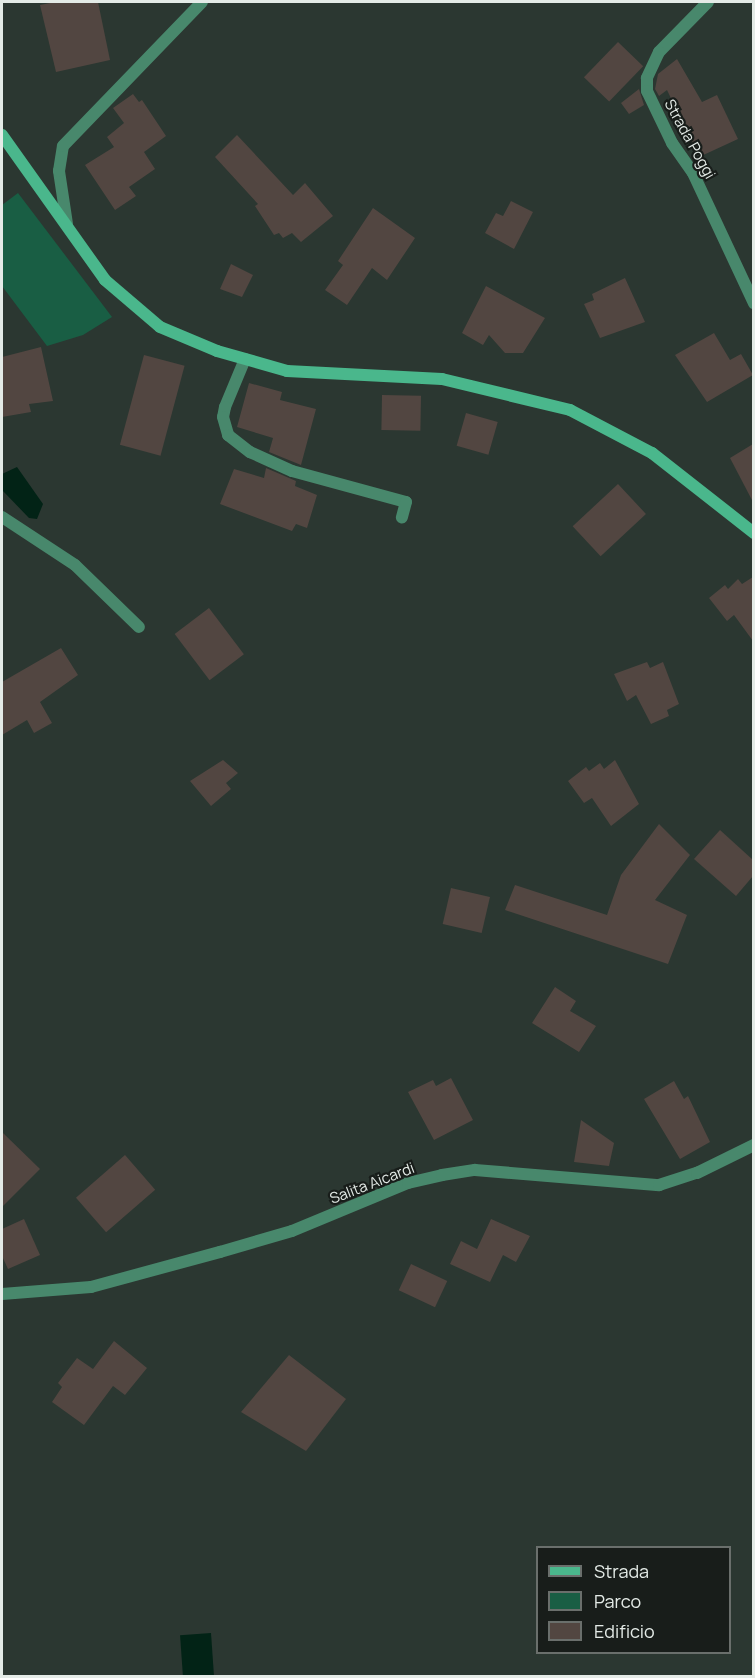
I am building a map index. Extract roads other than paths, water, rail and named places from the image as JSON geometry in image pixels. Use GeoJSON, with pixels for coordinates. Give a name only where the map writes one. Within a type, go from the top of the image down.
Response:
{"type":"FeatureCollection","features":[{"type":"Feature","properties":{"kind":"main road"},"geometry":{"type":"LineString","coordinates":[[2,135],[105,280],[160,327],[245,359],[318,376],[441,379],[570,410],[652,453],[753,533]]}},
{"type":"Feature","properties":{"kind":"street"},"geometry":{"type":"LineString","coordinates":[[67,224],[59,171],[63,147],[202,2]]}},
{"type":"Feature","properties":{"kind":"street","name":"Strada Poggi"},"geometry":{"type":"LineString","coordinates":[[708,2],[659,52],[647,78],[647,91],[672,143],[693,173],[753,303]]}},
{"type":"Feature","properties":{"kind":"street"},"geometry":{"type":"LineString","coordinates":[[245,359],[225,407],[223,417],[228,435],[250,452],[292,471],[406,502],[402,517]]}},
{"type":"Feature","properties":{"kind":"street"},"geometry":{"type":"LineString","coordinates":[[2,517],[75,565],[139,627]]}},
{"type":"Feature","properties":{"kind":"street","name":"Salita Aicardi"},"geometry":{"type":"LineString","coordinates":[[2,1294],[91,1287],[292,1231],[408,1183],[442,1175],[476,1170],[659,1185],[697,1173],[753,1145]]}}]}
